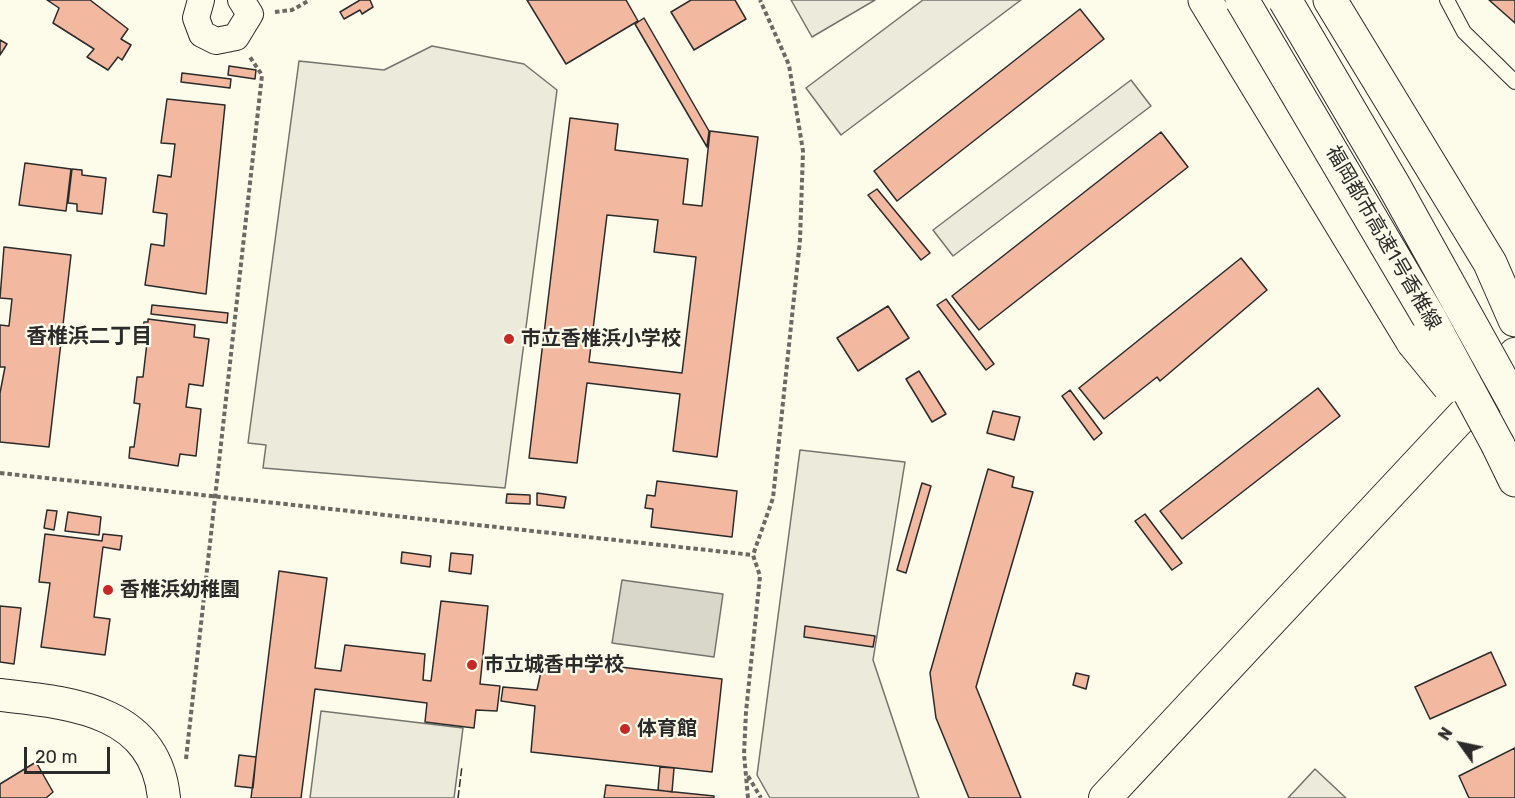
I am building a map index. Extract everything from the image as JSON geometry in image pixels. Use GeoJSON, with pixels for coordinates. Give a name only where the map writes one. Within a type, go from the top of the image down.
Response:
{"type":"FeatureCollection","features":[{"type":"Feature","properties":{"kind":"highway"},"geometry":{"type":"LineString","coordinates":[[1205,0],[1413,342],[1503,447]]}},
{"type":"Feature","properties":{"kind":"highway","name":"福岡都市高速1号香椎線"},"geometry":{"type":"LineString","coordinates":[[1242,0],[1503,447],[1515,480]]}},
{"type":"Feature","properties":{"kind":"highway","name":"福岡都市高速1号香椎線"},"geometry":{"type":"LineString","coordinates":[[1285,0],[1393,184],[1515,404]]}},
{"type":"Feature","properties":{"kind":"highway"},"geometry":{"type":"LineString","coordinates":[[1330,0],[1490,263],[1501,326]]}},
{"type":"Feature","properties":{"kind":"street"},"geometry":{"type":"LineString","coordinates":[[201,0],[196,18],[202,34],[216,41],[236,37],[246,7]]}},
{"type":"Feature","properties":{"kind":"street"},"geometry":{"type":"LineString","coordinates":[[1247,0],[1478,399],[1503,447]]}},
{"type":"Feature","properties":{"kind":"street"},"geometry":{"type":"LineString","coordinates":[[1298,0],[1501,326],[1512,367],[1503,447]]}},
{"type":"Feature","properties":{"kind":"street"},"geometry":{"type":"LineString","coordinates":[[1478,399],[1501,326]]}},
{"type":"Feature","properties":{"kind":"street"},"geometry":{"type":"LineString","coordinates":[[1105,798],[1478,399],[1512,367]]}},
{"type":"Feature","properties":{"kind":"street"},"geometry":{"type":"LineString","coordinates":[[0,695],[69,702],[93,709],[113,719],[128,730],[152,757],[159,772],[164,798]]}},
{"type":"Feature","properties":{"kind":"lane"},"geometry":{"type":"LineString","coordinates":[[1446,0],[1464,32],[1515,82]]}},
{"type":"Feature","properties":{"kind":"path"},"geometry":{"type":"LineString","coordinates":[[246,7],[292,10],[310,0]]}},
{"type":"Feature","properties":{"kind":"path"},"geometry":{"type":"LineString","coordinates":[[748,798],[744,754],[746,712],[760,576],[753,555],[773,498],[800,240],[803,151],[789,65],[760,0]]}},
{"type":"Feature","properties":{"kind":"path"},"geometry":{"type":"LineString","coordinates":[[185,771],[262,75],[236,37]]}},
{"type":"Feature","properties":{"kind":"path"},"geometry":{"type":"LineString","coordinates":[[0,473],[753,555]]}},
{"type":"Feature","properties":{"kind":"path"},"geometry":{"type":"LineString","coordinates":[[747,775],[761,798]]}},
{"type":"Feature","properties":{"kind":"shaded area"},"geometry":{"type":"Polygon","coordinates":[[[791,0],[875,0],[812,37],[791,0]]]}},
{"type":"Feature","properties":{"kind":"shaded area"},"geometry":{"type":"Polygon","coordinates":[[[923,0],[1021,0],[841,135],[806,88],[923,0]]]}},
{"type":"Feature","properties":{"kind":"shaded area"},"geometry":{"type":"Polygon","coordinates":[[[432,46],[524,64],[557,90],[505,488],[263,468],[266,445],[248,443],[299,61],[384,70],[432,46]]]}},
{"type":"Feature","properties":{"kind":"shaded area"},"geometry":{"type":"Polygon","coordinates":[[[1131,80],[1151,106],[953,256],[933,230],[1131,80]]]}},
{"type":"Feature","properties":{"kind":"shaded area"},"geometry":{"type":"Polygon","coordinates":[[[800,450],[905,462],[873,660],[919,798],[770,798],[757,775],[800,450]]]}},
{"type":"Feature","properties":{"kind":"shaded area"},"geometry":{"type":"Polygon","coordinates":[[[622,580],[723,594],[714,657],[612,643],[622,580]]]}},
{"type":"Feature","properties":{"kind":"shaded area"},"geometry":{"type":"Polygon","coordinates":[[[321,711],[463,728],[454,798],[310,798],[321,711]]]}},
{"type":"Feature","properties":{"kind":"shaded area"},"geometry":{"type":"Polygon","coordinates":[[[1315,769],[1346,798],[1288,798],[1315,769]]]}},
{"type":"Feature","properties":{"kind":"building"},"geometry":{"type":"Polygon","coordinates":[[[47,0],[90,0],[128,29],[121,39],[131,45],[122,60],[118,57],[108,70],[87,57],[94,49],[53,23],[59,8],[47,0]]]}},
{"type":"Feature","properties":{"kind":"building"},"geometry":{"type":"Polygon","coordinates":[[[360,0],[370,0],[373,7],[362,14],[360,10],[344,19],[340,12],[360,0]]]}},
{"type":"Feature","properties":{"kind":"building"},"geometry":{"type":"Polygon","coordinates":[[[527,0],[626,0],[638,21],[566,64],[527,0]]]}},
{"type":"Feature","properties":{"kind":"building"},"geometry":{"type":"Polygon","coordinates":[[[691,0],[735,0],[746,19],[694,50],[671,12],[691,0]]]}},
{"type":"Feature","properties":{"kind":"building"},"geometry":{"type":"Polygon","coordinates":[[[1489,0],[1515,0],[1515,23],[1489,0]]]}},
{"type":"Feature","properties":{"kind":"building"},"geometry":{"type":"Polygon","coordinates":[[[1080,9],[1104,39],[897,201],[874,171],[1080,9]]]}},
{"type":"Feature","properties":{"kind":"building"},"geometry":{"type":"Polygon","coordinates":[[[644,18],[709,131],[707,147],[635,24],[644,18]]]}},
{"type":"Feature","properties":{"kind":"building"},"geometry":{"type":"Polygon","coordinates":[[[0,40],[7,44],[0,55],[0,40]]]}},
{"type":"Feature","properties":{"kind":"building"},"geometry":{"type":"Polygon","coordinates":[[[229,66],[256,70],[255,79],[228,75],[229,66]]]}},
{"type":"Feature","properties":{"kind":"building"},"geometry":{"type":"Polygon","coordinates":[[[182,73],[231,79],[230,88],[181,82],[182,73]]]}},
{"type":"Feature","properties":{"kind":"building"},"geometry":{"type":"Polygon","coordinates":[[[167,99],[225,105],[206,294],[145,285],[151,244],[164,246],[167,214],[153,212],[158,175],[171,177],[175,144],[161,143],[167,99]]]}},
{"type":"Feature","properties":{"kind":"building"},"geometry":{"type":"Polygon","coordinates":[[[570,118],[618,124],[615,150],[688,159],[683,204],[702,206],[710,131],[758,137],[717,457],[673,451],[680,394],[587,383],[577,463],[529,458],[570,118]],[[607,215],[589,362],[682,373],[696,257],[654,252],[658,220],[607,215]]]}},
{"type":"Feature","properties":{"kind":"building"},"geometry":{"type":"Polygon","coordinates":[[[1161,132],[1188,167],[979,330],[952,296],[1161,132]]]}},
{"type":"Feature","properties":{"kind":"building"},"geometry":{"type":"Polygon","coordinates":[[[25,163],[71,169],[66,211],[19,205],[25,163]]]}},
{"type":"Feature","properties":{"kind":"building"},"geometry":{"type":"Polygon","coordinates":[[[72,169],[82,170],[82,175],[106,178],[102,214],[77,211],[77,204],[68,203],[72,169]]]}},
{"type":"Feature","properties":{"kind":"building"},"geometry":{"type":"Polygon","coordinates":[[[877,189],[930,253],[921,260],[868,195],[877,189]]]}},
{"type":"Feature","properties":{"kind":"building"},"geometry":{"type":"Polygon","coordinates":[[[4,247],[71,255],[49,447],[0,442],[0,393],[5,367],[0,367],[0,325],[9,326],[12,299],[0,298],[4,247]]]}},
{"type":"Feature","properties":{"kind":"building"},"geometry":{"type":"Polygon","coordinates":[[[1241,258],[1267,290],[1160,381],[1157,377],[1104,419],[1079,388],[1241,258]]]}},
{"type":"Feature","properties":{"kind":"building"},"geometry":{"type":"Polygon","coordinates":[[[946,299],[994,364],[986,370],[937,305],[946,299]]]}},
{"type":"Feature","properties":{"kind":"building"},"geometry":{"type":"Polygon","coordinates":[[[152,305],[228,313],[227,323],[151,314],[152,305]]]}},
{"type":"Feature","properties":{"kind":"building"},"geometry":{"type":"Polygon","coordinates":[[[888,306],[909,338],[858,371],[837,338],[888,306]]]}},
{"type":"Feature","properties":{"kind":"building"},"geometry":{"type":"Polygon","coordinates":[[[148,319],[195,325],[194,337],[209,339],[203,386],[189,384],[186,407],[201,409],[196,456],[180,454],[178,466],[129,458],[130,447],[134,447],[140,404],[134,403],[137,377],[143,377],[148,334],[142,333],[144,322],[148,322],[148,319]]]}},
{"type":"Feature","properties":{"kind":"building"},"geometry":{"type":"Polygon","coordinates":[[[919,371],[946,414],[932,422],[906,379],[919,371]]]}},
{"type":"Feature","properties":{"kind":"building"},"geometry":{"type":"Polygon","coordinates":[[[1318,388],[1340,416],[1182,539],[1160,511],[1318,388]]]}},
{"type":"Feature","properties":{"kind":"building"},"geometry":{"type":"Polygon","coordinates":[[[1070,390],[1102,433],[1094,440],[1062,396],[1070,390]]]}},
{"type":"Feature","properties":{"kind":"building"},"geometry":{"type":"Polygon","coordinates":[[[993,411],[1020,417],[1014,440],[987,433],[993,411]]]}},
{"type":"Feature","properties":{"kind":"building"},"geometry":{"type":"Polygon","coordinates":[[[988,469],[1014,477],[1012,487],[1033,492],[976,687],[1021,798],[969,798],[936,718],[930,673],[988,469]]]}},
{"type":"Feature","properties":{"kind":"building"},"geometry":{"type":"Polygon","coordinates":[[[657,481],[737,491],[732,537],[651,527],[653,509],[645,508],[647,495],[655,496],[657,481]]]}},
{"type":"Feature","properties":{"kind":"building"},"geometry":{"type":"Polygon","coordinates":[[[922,483],[931,486],[906,573],[897,570],[922,483]]]}},
{"type":"Feature","properties":{"kind":"building"},"geometry":{"type":"Polygon","coordinates":[[[537,493],[566,497],[564,508],[537,505],[537,493]]]}},
{"type":"Feature","properties":{"kind":"building"},"geometry":{"type":"Polygon","coordinates":[[[507,494],[530,495],[530,504],[506,503],[507,494]]]}},
{"type":"Feature","properties":{"kind":"building"},"geometry":{"type":"Polygon","coordinates":[[[47,510],[57,511],[54,530],[44,528],[47,510]]]}},
{"type":"Feature","properties":{"kind":"building"},"geometry":{"type":"Polygon","coordinates":[[[68,512],[101,517],[99,535],[65,531],[68,512]]]}},
{"type":"Feature","properties":{"kind":"building"},"geometry":{"type":"Polygon","coordinates":[[[1145,514],[1182,563],[1172,570],[1135,521],[1145,514]]]}},
{"type":"Feature","properties":{"kind":"building"},"geometry":{"type":"Polygon","coordinates":[[[45,534],[102,541],[103,534],[122,536],[120,550],[103,547],[94,617],[110,619],[105,655],[41,647],[50,583],[39,582],[45,534]]]}},
{"type":"Feature","properties":{"kind":"building"},"geometry":{"type":"Polygon","coordinates":[[[402,552],[431,556],[430,567],[401,563],[402,552]]]}},
{"type":"Feature","properties":{"kind":"building"},"geometry":{"type":"Polygon","coordinates":[[[451,553],[473,555],[471,574],[449,571],[451,553]]]}},
{"type":"Feature","properties":{"kind":"building"},"geometry":{"type":"Polygon","coordinates":[[[279,571],[327,578],[315,668],[341,671],[345,645],[425,654],[423,680],[431,681],[441,601],[488,606],[480,684],[500,686],[497,711],[476,710],[474,728],[425,722],[427,703],[315,689],[301,798],[251,798],[279,571]]]}},
{"type":"Feature","properties":{"kind":"building"},"geometry":{"type":"Polygon","coordinates":[[[0,606],[21,608],[14,664],[0,662],[0,606]]]}},
{"type":"Feature","properties":{"kind":"building"},"geometry":{"type":"Polygon","coordinates":[[[805,626],[875,636],[873,647],[804,637],[805,626]]]}},
{"type":"Feature","properties":{"kind":"building"},"geometry":{"type":"Polygon","coordinates":[[[1491,652],[1506,685],[1430,719],[1415,687],[1491,652]]]}},
{"type":"Feature","properties":{"kind":"building","name":"体育館"},"geometry":{"type":"Polygon","coordinates":[[[544,658],[722,679],[712,772],[531,752],[535,706],[501,701],[503,687],[537,690],[544,658]]]}},
{"type":"Feature","properties":{"kind":"building"},"geometry":{"type":"Polygon","coordinates":[[[1076,673],[1089,676],[1086,689],[1073,685],[1076,673]]]}},
{"type":"Feature","properties":{"kind":"building"},"geometry":{"type":"Polygon","coordinates":[[[1515,748],[1515,798],[1469,798],[1459,776],[1515,748]]]}},
{"type":"Feature","properties":{"kind":"building"},"geometry":{"type":"Polygon","coordinates":[[[239,755],[256,757],[253,788],[235,786],[239,755]]]}},
{"type":"Feature","properties":{"kind":"building"},"geometry":{"type":"Polygon","coordinates":[[[36,762],[53,792],[46,798],[0,798],[0,784],[36,762]]]}},
{"type":"Feature","properties":{"kind":"building"},"geometry":{"type":"Polygon","coordinates":[[[660,767],[674,768],[672,792],[658,790],[660,767]]]}},
{"type":"Feature","properties":{"kind":"building"},"geometry":{"type":"Polygon","coordinates":[[[606,785],[714,796],[714,798],[604,798],[606,785]]]}},
{"type":"Feature","properties":{"kind":"fence"},"geometry":{"type":"LineString","coordinates":[[458,798],[462,766]]}},
{"type":"Feature","properties":{"kind":"place","name":"市立香椎浜小学校"},"geometry":{"type":"Point","coordinates":[509,339]}},
{"type":"Feature","properties":{"kind":"place","name":"香椎浜幼稚園"},"geometry":{"type":"Point","coordinates":[108,590]}},
{"type":"Feature","properties":{"kind":"place","name":"市立城香中学校"},"geometry":{"type":"Point","coordinates":[472,665]}},
{"type":"Feature","properties":{"kind":"place","name":"体育館"},"geometry":{"type":"Point","coordinates":[625,729]}},
{"type":"Feature","properties":{"kind":"district","name":"香椎浜二丁目"},"geometry":{"type":"Point","coordinates":[89,337]}}]}
